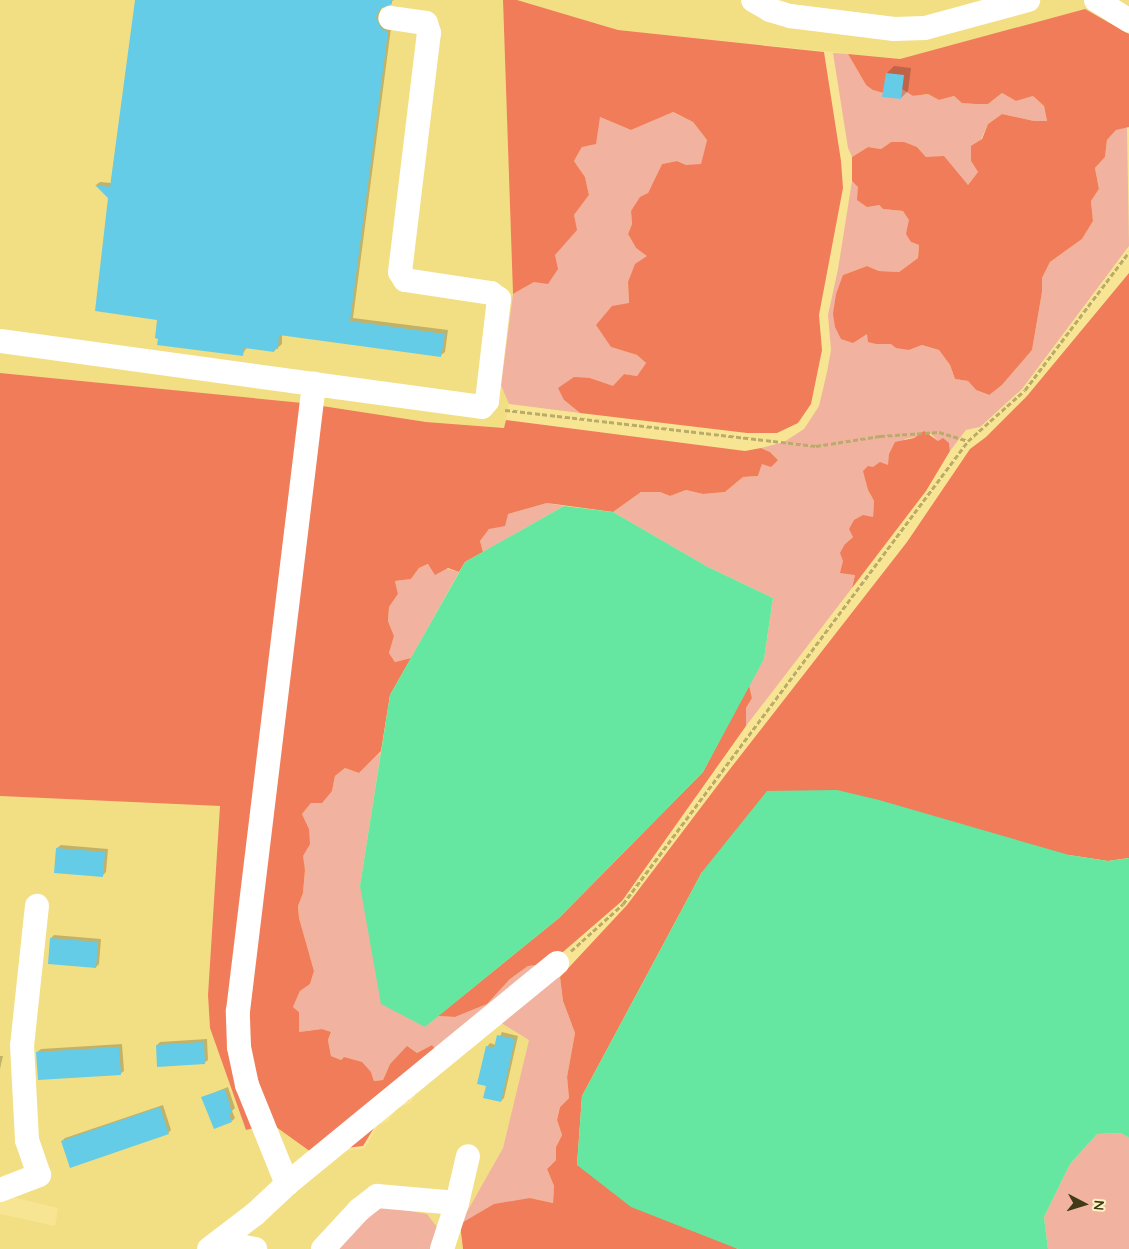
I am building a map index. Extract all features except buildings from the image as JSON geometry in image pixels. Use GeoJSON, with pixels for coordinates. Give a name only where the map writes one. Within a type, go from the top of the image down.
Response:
{"type":"FeatureCollection","features":[{"type":"Feature","properties":{"kind":"lane"},"geometry":{"type":"LineString","coordinates":[[753,0],[770,10],[790,16],[894,29],[925,28],[1028,0]]}},
{"type":"Feature","properties":{"kind":"lane"},"geometry":{"type":"LineString","coordinates":[[1104,3],[1129,21]]}},
{"type":"Feature","properties":{"kind":"lane"},"geometry":{"type":"LineString","coordinates":[[0,342],[482,407],[487,401],[499,299],[491,293],[405,280],[400,272],[429,33],[426,23],[390,18]]}},
{"type":"Feature","properties":{"kind":"lane"},"geometry":{"type":"LineString","coordinates":[[287,1184],[247,1085],[238,1047],[238,1011],[314,384]]}},
{"type":"Feature","properties":{"kind":"lane"},"geometry":{"type":"LineString","coordinates":[[0,1190],[39,1175],[27,1140],[22,1046],[36,906]]}},
{"type":"Feature","properties":{"kind":"lane"},"geometry":{"type":"LineString","coordinates":[[214,1245],[255,1214],[287,1184],[557,963]]}},
{"type":"Feature","properties":{"kind":"lane"},"geometry":{"type":"LineString","coordinates":[[442,1249],[457,1203],[468,1156]]}},
{"type":"Feature","properties":{"kind":"lane"},"geometry":{"type":"LineString","coordinates":[[323,1249],[359,1210],[377,1196],[457,1203]]}},
{"type":"Feature","properties":{"kind":"lane"},"geometry":{"type":"LineString","coordinates":[[214,1245],[255,1249]]}},
{"type":"Feature","properties":{"kind":"path"},"geometry":{"type":"LineString","coordinates":[[557,963],[623,904],[968,441],[1025,390],[1129,252]]}},
{"type":"Feature","properties":{"kind":"path"},"geometry":{"type":"LineString","coordinates":[[482,407],[816,446],[880,436],[939,432],[968,441]]}},
{"type":"Feature","properties":{"kind":"shaded area"},"geometry":{"type":"Polygon","coordinates":[[[0,0],[503,0],[513,294],[501,385],[509,400],[505,428],[426,422],[303,403],[0,373],[0,0]]]}},
{"type":"Feature","properties":{"kind":"shaded area"},"geometry":{"type":"Polygon","coordinates":[[[503,0],[517,0],[618,30],[824,52],[841,161],[843,188],[819,315],[822,350],[811,404],[798,423],[777,433],[747,433],[580,413],[564,400],[558,388],[574,377],[590,378],[613,386],[624,374],[637,376],[646,363],[637,355],[611,347],[596,325],[612,306],[629,303],[628,282],[635,264],[647,256],[636,248],[628,234],[632,224],[631,211],[640,197],[648,193],[662,164],[677,161],[686,165],[701,164],[707,140],[693,122],[673,112],[631,130],[600,117],[596,144],[582,147],[574,161],[585,177],[589,195],[574,215],[577,230],[555,255],[558,269],[548,284],[534,282],[513,294],[503,0]]]}},
{"type":"Feature","properties":{"kind":"shaded area"},"geometry":{"type":"Polygon","coordinates":[[[517,0],[1129,0],[1129,34],[1085,10],[900,59],[618,30],[517,0]]]}},
{"type":"Feature","properties":{"kind":"shaded area"},"geometry":{"type":"Polygon","coordinates":[[[1085,9],[1129,34],[1129,127],[1116,130],[1107,140],[1105,157],[1095,168],[1099,189],[1091,201],[1093,221],[1082,239],[1050,262],[1042,278],[1042,292],[1032,350],[1002,385],[989,395],[976,390],[968,381],[955,379],[950,365],[939,350],[922,345],[909,350],[896,348],[891,344],[876,344],[868,342],[867,334],[853,343],[841,339],[835,327],[833,314],[836,294],[843,275],[867,266],[879,271],[899,272],[918,258],[919,245],[911,242],[906,234],[909,220],[903,211],[883,209],[879,205],[867,207],[857,200],[858,187],[852,181],[852,157],[868,147],[881,149],[891,142],[904,142],[917,147],[926,157],[944,156],[968,185],[978,172],[971,161],[971,146],[982,139],[988,124],[1002,114],[1034,121],[1047,121],[1044,106],[1033,96],[1016,101],[1002,93],[988,104],[975,104],[962,103],[954,96],[939,100],[928,94],[913,96],[900,88],[884,93],[873,90],[866,85],[848,54],[900,59],[1085,9]]]}},
{"type":"Feature","properties":{"kind":"shaded area"},"geometry":{"type":"Polygon","coordinates":[[[833,53],[848,54],[866,85],[900,88],[913,96],[928,94],[939,100],[954,96],[963,103],[975,104],[988,104],[1002,93],[1016,101],[1033,96],[1044,106],[1047,121],[1034,121],[1002,114],[988,124],[971,161],[978,172],[968,185],[959,176],[926,157],[917,147],[891,142],[881,149],[868,147],[852,157],[848,148],[833,53]]]}},
{"type":"Feature","properties":{"kind":"shaded area"},"geometry":{"type":"Polygon","coordinates":[[[672,112],[693,122],[707,140],[701,165],[686,165],[677,161],[662,164],[648,193],[631,211],[632,224],[628,234],[636,248],[648,256],[628,282],[629,303],[611,347],[637,355],[646,363],[637,376],[624,374],[613,387],[590,378],[564,400],[580,413],[509,404],[501,385],[513,294],[534,282],[555,255],[574,215],[589,195],[585,177],[574,161],[600,117],[631,130],[672,112]]]}},
{"type":"Feature","properties":{"kind":"shaded area"},"geometry":{"type":"Polygon","coordinates":[[[1127,126],[1129,246],[1022,389],[980,427],[966,430],[950,451],[949,443],[938,441],[931,434],[905,439],[889,465],[866,479],[868,490],[874,501],[873,518],[845,544],[855,575],[852,588],[746,726],[746,708],[752,698],[749,685],[764,659],[773,598],[708,567],[613,512],[641,492],[660,492],[670,496],[686,490],[703,494],[725,492],[743,477],[758,476],[762,464],[778,460],[770,452],[761,448],[784,442],[804,429],[819,406],[827,372],[831,350],[828,315],[838,269],[852,181],[883,209],[903,211],[910,220],[911,242],[919,245],[918,258],[899,272],[879,271],[867,266],[843,275],[867,333],[876,344],[892,344],[909,350],[922,345],[939,350],[950,365],[955,379],[968,381],[976,390],[988,395],[1002,385],[1032,350],[1042,292],[1042,278],[1050,262],[1082,239],[1093,221],[1091,201],[1099,189],[1095,168],[1105,157],[1107,140],[1116,130],[1127,126]]]}},
{"type":"Feature","properties":{"kind":"shaded area"},"geometry":{"type":"Polygon","coordinates":[[[1129,273],[1129,858],[1108,861],[1069,855],[702,872],[582,1096],[577,1165],[738,1249],[463,1249],[460,1224],[494,1204],[530,1198],[553,1203],[554,1186],[547,1169],[556,1160],[556,1147],[562,1135],[557,1120],[560,1107],[569,1098],[567,1077],[575,1033],[563,1001],[560,977],[627,905],[730,769],[907,542],[970,449],[986,437],[1027,396],[1129,273]]]}},
{"type":"Feature","properties":{"kind":"shaded area"},"geometry":{"type":"Polygon","coordinates":[[[0,373],[303,403],[426,422],[504,428],[506,420],[745,451],[761,448],[770,452],[778,460],[771,467],[762,464],[758,476],[743,477],[725,492],[703,494],[686,490],[670,496],[660,492],[641,492],[613,512],[547,503],[508,514],[505,526],[489,529],[480,541],[483,552],[465,562],[459,572],[448,568],[435,575],[428,564],[419,568],[411,579],[395,581],[398,594],[389,607],[388,621],[394,636],[389,653],[395,662],[411,658],[390,695],[381,751],[359,773],[345,768],[335,776],[332,791],[322,803],[311,803],[302,814],[309,829],[310,844],[303,856],[305,870],[303,893],[298,906],[299,918],[314,971],[310,984],[300,991],[293,1007],[299,1012],[299,1032],[322,1029],[331,1032],[328,1040],[331,1056],[341,1060],[344,1057],[362,1062],[371,1072],[374,1081],[383,1080],[390,1064],[407,1046],[417,1053],[432,1045],[435,1049],[408,1101],[401,1101],[377,1123],[363,1146],[311,1152],[272,1124],[246,1130],[210,1028],[208,995],[220,806],[0,796],[0,373]]]}},
{"type":"Feature","properties":{"kind":"shaded area"},"geometry":{"type":"Polygon","coordinates":[[[924,431],[938,441],[943,438],[949,443],[950,451],[926,491],[852,588],[855,575],[840,573],[843,561],[840,553],[845,544],[853,537],[849,529],[854,520],[863,515],[873,517],[874,501],[868,490],[863,471],[868,466],[873,467],[880,462],[888,465],[889,454],[895,442],[914,438],[924,431]]]}},
{"type":"Feature","properties":{"kind":"shaded area"},"geometry":{"type":"Polygon","coordinates":[[[547,503],[564,506],[483,552],[480,541],[489,529],[508,514],[547,503]]]}},
{"type":"Feature","properties":{"kind":"shaded area"},"geometry":{"type":"Polygon","coordinates":[[[564,506],[613,512],[708,567],[773,598],[764,659],[703,772],[559,918],[425,1027],[381,1004],[360,886],[390,695],[465,562],[564,506]]]}},
{"type":"Feature","properties":{"kind":"shaded area"},"geometry":{"type":"Polygon","coordinates":[[[429,564],[459,572],[411,658],[395,662],[389,653],[394,636],[388,621],[389,607],[398,594],[395,581],[411,579],[419,568],[429,564]]]}},
{"type":"Feature","properties":{"kind":"shaded area"},"geometry":{"type":"Polygon","coordinates":[[[749,685],[752,698],[746,708],[746,726],[622,901],[549,964],[528,966],[510,979],[487,1004],[455,1017],[438,1016],[559,918],[703,772],[749,685]]]}},
{"type":"Feature","properties":{"kind":"shaded area"},"geometry":{"type":"Polygon","coordinates":[[[381,752],[360,886],[425,1027],[438,1016],[455,1017],[487,1004],[510,979],[528,966],[549,964],[424,1068],[432,1045],[417,1053],[407,1047],[390,1064],[383,1080],[374,1081],[371,1072],[352,1060],[344,1057],[341,1060],[331,1056],[328,1040],[331,1033],[322,1029],[299,1032],[299,1012],[293,1007],[300,991],[310,984],[314,971],[299,918],[298,905],[303,893],[305,870],[302,856],[309,829],[302,814],[311,803],[332,791],[335,776],[345,768],[359,773],[381,752]]]}},
{"type":"Feature","properties":{"kind":"shaded area"},"geometry":{"type":"Polygon","coordinates":[[[837,790],[879,800],[1069,855],[1108,861],[1129,858],[1129,1138],[1121,1133],[1097,1134],[1070,1164],[1044,1217],[1048,1249],[738,1249],[631,1207],[577,1165],[582,1096],[702,872],[767,791],[837,790]]]}},
{"type":"Feature","properties":{"kind":"shaded area"},"geometry":{"type":"Polygon","coordinates":[[[0,796],[220,806],[208,995],[210,1028],[246,1130],[272,1124],[339,1152],[365,1148],[378,1125],[388,1121],[397,1108],[410,1103],[417,1092],[493,1018],[529,1040],[503,1148],[460,1224],[463,1249],[0,1249],[0,1214],[55,1226],[58,1208],[0,1194],[0,796]]]}},
{"type":"Feature","properties":{"kind":"shaded area"},"geometry":{"type":"Polygon","coordinates":[[[560,977],[563,1001],[575,1033],[567,1077],[569,1098],[560,1107],[557,1120],[562,1135],[556,1147],[556,1160],[547,1169],[554,1186],[553,1203],[530,1198],[460,1224],[503,1148],[529,1040],[493,1018],[552,979],[560,977]]]}},
{"type":"Feature","properties":{"kind":"shaded area"},"geometry":{"type":"Polygon","coordinates":[[[1121,1133],[1129,1138],[1129,1249],[1048,1249],[1044,1217],[1070,1164],[1097,1134],[1121,1133]]]}},
{"type":"Feature","properties":{"kind":"shaded area"},"geometry":{"type":"Polygon","coordinates":[[[380,1206],[427,1214],[437,1227],[432,1249],[339,1249],[369,1212],[380,1206]]]}}]}
